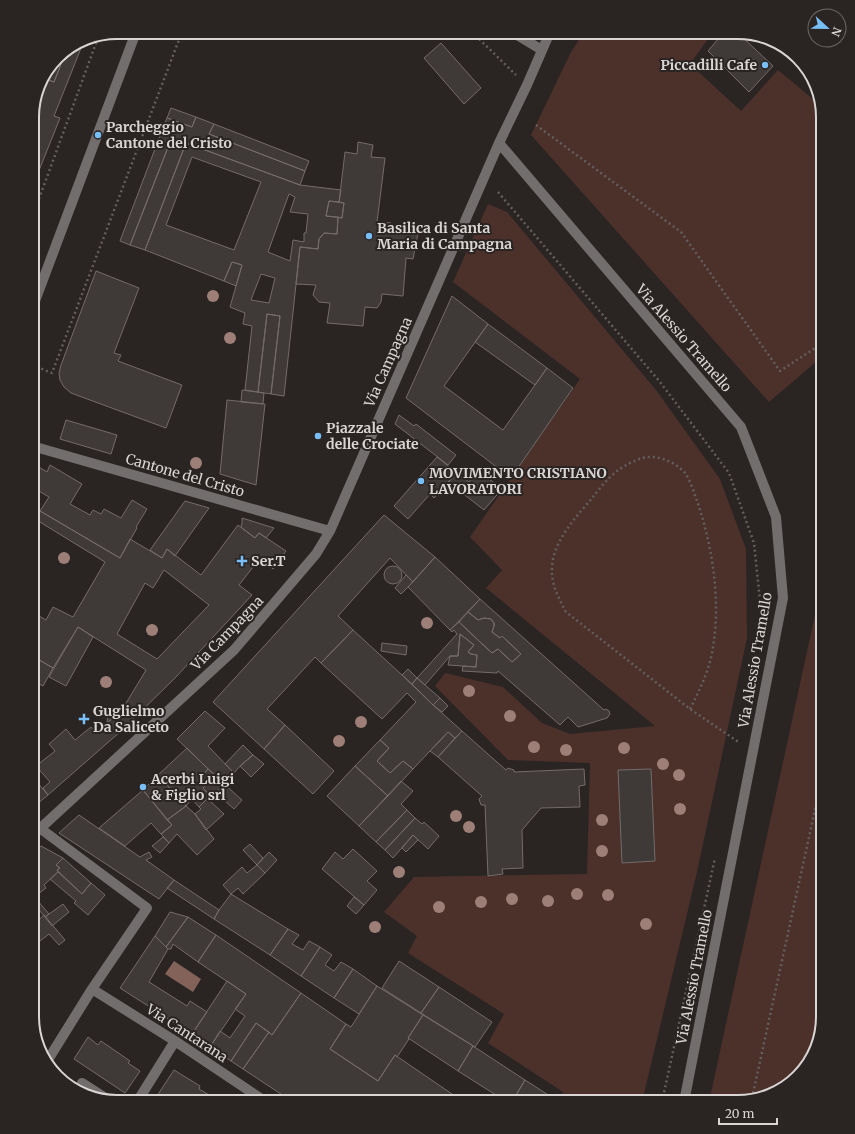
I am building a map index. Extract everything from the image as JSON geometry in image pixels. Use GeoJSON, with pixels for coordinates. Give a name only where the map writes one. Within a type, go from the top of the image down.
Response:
{"type":"FeatureCollection","features":[{"type":"Feature","properties":{"kind":"street"},"geometry":{"type":"LineString","coordinates":[[39,290],[133,39]]}},
{"type":"Feature","properties":{"kind":"street"},"geometry":{"type":"LineString","coordinates":[[524,39],[542,50]]}},
{"type":"Feature","properties":{"kind":"street","name":"Via Campagna"},"geometry":{"type":"LineString","coordinates":[[39,829],[234,650],[316,554],[330,531],[499,143],[547,39]]}},
{"type":"Feature","properties":{"kind":"street","name":"Via Alessio Tramello"},"geometry":{"type":"LineString","coordinates":[[499,143],[741,427],[776,517],[783,598],[685,1095]]}},
{"type":"Feature","properties":{"kind":"street","name":"Cantone del Cristo"},"geometry":{"type":"LineString","coordinates":[[39,448],[330,531]]}},
{"type":"Feature","properties":{"kind":"street"},"geometry":{"type":"LineString","coordinates":[[39,837],[146,908],[92,989],[50,1057]]}},
{"type":"Feature","properties":{"kind":"street","name":"Via Cantarana"},"geometry":{"type":"LineString","coordinates":[[92,989],[175,1041],[256,1095]]}},
{"type":"Feature","properties":{"kind":"street"},"geometry":{"type":"LineString","coordinates":[[141,1095],[175,1041]]}},
{"type":"Feature","properties":{"kind":"street"},"geometry":{"type":"LineString","coordinates":[[82,1083],[97,1092]]}},
{"type":"Feature","properties":{"kind":"path"},"geometry":{"type":"LineString","coordinates":[[39,368],[52,373],[179,39]]}},
{"type":"Feature","properties":{"kind":"path"},"geometry":{"type":"LineString","coordinates":[[479,39],[527,85]]}},
{"type":"Feature","properties":{"kind":"path"},"geometry":{"type":"LineString","coordinates":[[39,199],[97,42]]}},
{"type":"Feature","properties":{"kind":"path"},"geometry":{"type":"LineString","coordinates":[[536,125],[681,232],[780,371],[816,348]]}},
{"type":"Feature","properties":{"kind":"path"},"geometry":{"type":"LineString","coordinates":[[498,192],[660,382],[729,473],[754,543],[763,619],[761,627]]}},
{"type":"Feature","properties":{"kind":"path"},"geometry":{"type":"LineString","coordinates":[[690,709],[705,678],[713,649],[716,628],[716,606],[710,546],[701,512],[685,474],[678,467],[668,461],[651,457],[636,460],[609,478],[571,523],[555,553],[552,566],[555,590],[566,612],[690,709],[740,743],[742,736]]}},
{"type":"Feature","properties":{"kind":"path"},"geometry":{"type":"LineString","coordinates":[[753,1094],[816,805]]}},
{"type":"Feature","properties":{"kind":"path"},"geometry":{"type":"LineString","coordinates":[[664,1095],[716,853]]}},
{"type":"Feature","properties":{"kind":"shaded area"},"geometry":{"type":"Polygon","coordinates":[[[579,39],[708,39],[690,64],[741,111],[778,70],[814,100],[816,117],[816,362],[769,402],[531,135],[571,52],[579,39]]]}},
{"type":"Feature","properties":{"kind":"shaded area"},"geometry":{"type":"Polygon","coordinates":[[[488,204],[507,212],[656,390],[720,479],[746,549],[747,638],[697,872],[644,1095],[561,1095],[563,1092],[488,1043],[504,1014],[408,953],[417,936],[384,912],[414,877],[587,874],[590,763],[508,760],[435,686],[445,673],[503,687],[542,723],[570,734],[655,726],[486,588],[502,570],[470,537],[580,379],[453,282],[488,204]]]}},
{"type":"Feature","properties":{"kind":"shaded area"},"geometry":{"type":"Polygon","coordinates":[[[816,610],[815,1032],[808,1052],[797,1069],[790,1076],[773,1087],[753,1094],[711,1095],[816,610]]]}},
{"type":"Feature","properties":{"kind":"shaded area"},"geometry":{"type":"Polygon","coordinates":[[[174,961],[201,979],[193,992],[165,974],[174,961]]]}},
{"type":"Feature","properties":{"kind":"building"},"geometry":{"type":"Polygon","coordinates":[[[718,39],[745,39],[773,66],[749,92],[708,51],[718,39]]]}},
{"type":"Feature","properties":{"kind":"building"},"geometry":{"type":"Polygon","coordinates":[[[441,43],[481,88],[464,104],[424,58],[441,43]]]}},
{"type":"Feature","properties":{"kind":"building"},"geometry":{"type":"Polygon","coordinates":[[[81,47],[54,116],[60,118],[39,170],[39,112],[42,97],[48,80],[54,82],[62,62],[69,55],[81,47]]]}},
{"type":"Feature","properties":{"kind":"building"},"geometry":{"type":"Polygon","coordinates":[[[62,62],[54,82],[48,80],[58,65],[62,62]]]}},
{"type":"Feature","properties":{"kind":"building"},"geometry":{"type":"Polygon","coordinates":[[[171,108],[196,117],[192,127],[167,118],[171,108]]]}},
{"type":"Feature","properties":{"kind":"building"},"geometry":{"type":"Polygon","coordinates":[[[196,117],[214,124],[209,134],[305,171],[300,185],[186,143],[145,250],[130,245],[172,137],[161,133],[167,118],[192,127],[196,117]]]}},
{"type":"Feature","properties":{"kind":"building"},"geometry":{"type":"Polygon","coordinates":[[[214,124],[309,161],[305,171],[209,134],[214,124]]]}},
{"type":"Feature","properties":{"kind":"building"},"geometry":{"type":"Polygon","coordinates":[[[161,133],[172,137],[130,245],[120,241],[161,133]]]}},
{"type":"Feature","properties":{"kind":"building","name":"Basilica di Santa Maria di Campagna"},"geometry":{"type":"Polygon","coordinates":[[[358,142],[373,145],[371,157],[385,158],[377,222],[391,223],[391,230],[418,233],[413,259],[406,258],[403,296],[382,294],[381,302],[377,308],[365,307],[363,326],[327,323],[330,303],[319,302],[313,295],[316,285],[296,284],[300,247],[318,249],[319,239],[324,233],[337,234],[338,217],[342,218],[344,203],[339,202],[345,152],[357,154],[358,142]]]}},
{"type":"Feature","properties":{"kind":"building"},"geometry":{"type":"Polygon","coordinates":[[[186,143],[300,185],[341,190],[339,202],[329,201],[326,216],[338,217],[337,234],[324,233],[319,239],[318,249],[300,247],[284,396],[271,394],[280,316],[267,314],[258,392],[245,390],[252,326],[243,324],[245,313],[230,307],[242,265],[232,262],[224,281],[145,250],[186,143]],[[192,157],[166,225],[234,250],[261,182],[192,157]],[[289,194],[268,252],[290,261],[293,240],[304,242],[304,233],[306,233],[308,214],[290,212],[295,197],[289,194]],[[261,274],[251,300],[269,303],[275,278],[261,274]]]}},
{"type":"Feature","properties":{"kind":"building"},"geometry":{"type":"Polygon","coordinates":[[[329,201],[344,203],[342,218],[326,216],[329,201]]]}},
{"type":"Feature","properties":{"kind":"building"},"geometry":{"type":"Polygon","coordinates":[[[232,262],[242,265],[236,286],[224,281],[232,262]]]}},
{"type":"Feature","properties":{"kind":"building"},"geometry":{"type":"Polygon","coordinates":[[[96,271],[139,288],[114,353],[121,355],[118,361],[182,385],[166,428],[71,393],[64,387],[60,380],[59,373],[61,365],[96,271]]]}},
{"type":"Feature","properties":{"kind":"building"},"geometry":{"type":"Polygon","coordinates":[[[452,296],[488,324],[444,386],[503,430],[547,368],[573,388],[511,478],[406,398],[452,296]]]}},
{"type":"Feature","properties":{"kind":"building"},"geometry":{"type":"Polygon","coordinates":[[[267,314],[280,316],[271,394],[258,392],[267,314]]]}},
{"type":"Feature","properties":{"kind":"building"},"geometry":{"type":"Polygon","coordinates":[[[488,324],[547,368],[535,385],[475,342],[488,324]]]}},
{"type":"Feature","properties":{"kind":"building"},"geometry":{"type":"Polygon","coordinates":[[[242,390],[264,393],[263,404],[241,402],[242,390]]]}},
{"type":"Feature","properties":{"kind":"building"},"geometry":{"type":"Polygon","coordinates":[[[227,400],[265,404],[256,485],[220,474],[227,400]]]}},
{"type":"Feature","properties":{"kind":"building"},"geometry":{"type":"Polygon","coordinates":[[[399,415],[414,426],[416,424],[456,455],[448,465],[395,424],[399,415]]]}},
{"type":"Feature","properties":{"kind":"building"},"geometry":{"type":"Polygon","coordinates":[[[66,420],[117,435],[111,454],[60,439],[66,420]]]}},
{"type":"Feature","properties":{"kind":"building"},"geometry":{"type":"Polygon","coordinates":[[[437,457],[457,473],[434,498],[430,494],[408,519],[394,506],[437,457]]]}},
{"type":"Feature","properties":{"kind":"building"},"geometry":{"type":"Polygon","coordinates":[[[50,465],[82,484],[70,504],[90,515],[93,510],[101,514],[104,509],[121,518],[132,500],[147,509],[120,558],[40,511],[49,497],[39,491],[39,467],[47,472],[50,465]]]}},
{"type":"Feature","properties":{"kind":"building"},"geometry":{"type":"Polygon","coordinates":[[[478,470],[502,489],[484,510],[461,492],[478,470]]]}},
{"type":"Feature","properties":{"kind":"building"},"geometry":{"type":"Polygon","coordinates":[[[457,473],[469,482],[461,492],[456,487],[452,492],[445,485],[457,473]]]}},
{"type":"Feature","properties":{"kind":"building"},"geometry":{"type":"Polygon","coordinates":[[[185,501],[209,508],[175,556],[167,549],[162,558],[150,550],[185,501]]]}},
{"type":"Feature","properties":{"kind":"building"},"geometry":{"type":"Polygon","coordinates":[[[40,511],[120,558],[130,539],[162,558],[167,549],[201,575],[238,525],[255,538],[259,533],[286,551],[273,569],[260,558],[239,585],[252,595],[175,678],[121,731],[48,795],[43,788],[50,782],[39,769],[39,764],[55,751],[49,744],[66,729],[75,740],[91,727],[96,733],[122,710],[146,670],[78,627],[53,668],[39,660],[39,616],[46,620],[53,607],[73,617],[105,562],[39,521],[40,511]],[[164,570],[153,588],[145,583],[117,634],[157,659],[209,605],[164,570]]]}},
{"type":"Feature","properties":{"kind":"building"},"geometry":{"type":"Polygon","coordinates":[[[384,515],[435,557],[413,582],[390,558],[338,616],[353,630],[321,663],[315,657],[267,709],[285,725],[264,749],[213,702],[384,515]]]}},
{"type":"Feature","properties":{"kind":"building"},"geometry":{"type":"Polygon","coordinates":[[[242,518],[274,528],[266,538],[259,533],[255,538],[241,527],[242,518]]]}},
{"type":"Feature","properties":{"kind":"building"},"geometry":{"type":"Polygon","coordinates":[[[435,557],[480,599],[450,630],[408,587],[435,557]]]}},
{"type":"Feature","properties":{"kind":"building"},"geometry":{"type":"Polygon","coordinates":[[[389,566],[397,566],[402,571],[400,582],[397,584],[389,584],[384,579],[384,571],[389,566]]]}},
{"type":"Feature","properties":{"kind":"building"},"geometry":{"type":"Polygon","coordinates":[[[406,575],[413,582],[401,594],[395,588],[406,575]]]}},
{"type":"Feature","properties":{"kind":"building"},"geometry":{"type":"Polygon","coordinates":[[[480,599],[604,710],[606,709],[609,711],[610,714],[607,718],[578,727],[568,717],[560,725],[498,671],[497,673],[462,671],[463,666],[476,667],[477,655],[468,652],[474,645],[460,634],[458,656],[450,656],[425,685],[417,678],[457,634],[454,630],[452,632],[450,630],[459,622],[492,653],[498,649],[512,662],[521,654],[502,636],[500,638],[492,632],[494,623],[491,619],[484,618],[478,620],[468,612],[480,599]]]}},
{"type":"Feature","properties":{"kind":"building"},"geometry":{"type":"Polygon","coordinates":[[[468,612],[478,620],[484,618],[491,619],[494,623],[492,632],[500,638],[502,636],[521,654],[512,662],[498,649],[492,653],[459,622],[468,612]]]}},
{"type":"Feature","properties":{"kind":"building"},"geometry":{"type":"Polygon","coordinates":[[[78,627],[93,637],[66,686],[49,677],[78,627]]]}},
{"type":"Feature","properties":{"kind":"building"},"geometry":{"type":"Polygon","coordinates":[[[353,630],[462,731],[455,738],[448,732],[413,769],[403,761],[390,773],[377,761],[389,748],[380,740],[416,702],[407,693],[382,719],[321,663],[353,630]]]}},
{"type":"Feature","properties":{"kind":"building"},"geometry":{"type":"Polygon","coordinates":[[[460,634],[474,645],[468,652],[477,655],[476,667],[448,665],[450,656],[458,656],[460,634]]]}},
{"type":"Feature","properties":{"kind":"building"},"geometry":{"type":"Polygon","coordinates":[[[382,643],[407,646],[406,655],[381,651],[382,643]]]}},
{"type":"Feature","properties":{"kind":"building"},"geometry":{"type":"Polygon","coordinates":[[[39,660],[53,668],[43,686],[39,684],[39,660]]]}},
{"type":"Feature","properties":{"kind":"building"},"geometry":{"type":"Polygon","coordinates":[[[408,669],[417,678],[412,684],[402,675],[408,669]]]}},
{"type":"Feature","properties":{"kind":"building"},"geometry":{"type":"Polygon","coordinates":[[[417,678],[440,698],[433,705],[412,684],[417,678]]]}},
{"type":"Feature","properties":{"kind":"building"},"geometry":{"type":"Polygon","coordinates":[[[440,698],[448,706],[442,712],[433,705],[440,698]]]}},
{"type":"Feature","properties":{"kind":"building"},"geometry":{"type":"Polygon","coordinates":[[[112,711],[118,713],[107,723],[108,713],[112,711]]]}},
{"type":"Feature","properties":{"kind":"building"},"geometry":{"type":"Polygon","coordinates":[[[205,711],[225,728],[208,746],[234,773],[224,784],[177,739],[205,711]]]}},
{"type":"Feature","properties":{"kind":"building"},"geometry":{"type":"Polygon","coordinates":[[[285,725],[334,771],[313,794],[264,749],[285,725]]]}},
{"type":"Feature","properties":{"kind":"building"},"geometry":{"type":"Polygon","coordinates":[[[462,731],[506,770],[508,768],[514,770],[514,772],[584,769],[585,785],[579,786],[580,807],[541,808],[522,830],[523,868],[502,869],[503,874],[488,876],[485,805],[481,805],[479,799],[482,796],[438,757],[462,731]]]}},
{"type":"Feature","properties":{"kind":"building"},"geometry":{"type":"Polygon","coordinates":[[[448,732],[455,738],[438,757],[430,751],[448,732]]]}},
{"type":"Feature","properties":{"kind":"building"},"geometry":{"type":"Polygon","coordinates":[[[380,740],[389,748],[377,761],[390,773],[403,761],[413,769],[388,796],[355,766],[380,740]]]}},
{"type":"Feature","properties":{"kind":"building"},"geometry":{"type":"Polygon","coordinates":[[[243,745],[253,755],[234,773],[225,764],[243,745]]]}},
{"type":"Feature","properties":{"kind":"building"},"geometry":{"type":"Polygon","coordinates":[[[187,748],[208,769],[198,780],[206,785],[203,788],[210,796],[199,807],[192,799],[186,806],[158,775],[187,748]]]}},
{"type":"Feature","properties":{"kind":"building"},"geometry":{"type":"Polygon","coordinates":[[[253,755],[264,764],[251,777],[240,766],[253,755]]]}},
{"type":"Feature","properties":{"kind":"building"},"geometry":{"type":"Polygon","coordinates":[[[355,766],[388,796],[359,826],[327,796],[355,766]]]}},
{"type":"Feature","properties":{"kind":"building"},"geometry":{"type":"Polygon","coordinates":[[[208,769],[224,784],[209,800],[224,814],[206,830],[195,814],[201,809],[199,807],[210,796],[203,788],[206,785],[198,780],[208,769]]]}},
{"type":"Feature","properties":{"kind":"building"},"geometry":{"type":"Polygon","coordinates":[[[651,769],[655,861],[622,863],[618,770],[651,769]]]}},
{"type":"Feature","properties":{"kind":"building"},"geometry":{"type":"Polygon","coordinates":[[[158,775],[186,806],[167,820],[143,790],[158,775]]]}},
{"type":"Feature","properties":{"kind":"building"},"geometry":{"type":"Polygon","coordinates":[[[401,781],[413,791],[401,804],[407,810],[376,842],[359,826],[401,781]]]}},
{"type":"Feature","properties":{"kind":"building"},"geometry":{"type":"Polygon","coordinates":[[[39,784],[48,795],[39,802],[39,784]]]}},
{"type":"Feature","properties":{"kind":"building"},"geometry":{"type":"Polygon","coordinates":[[[224,784],[242,800],[234,809],[216,793],[224,784]]]}},
{"type":"Feature","properties":{"kind":"building"},"geometry":{"type":"Polygon","coordinates":[[[143,790],[172,825],[161,834],[151,823],[125,846],[99,828],[143,790]]]}},
{"type":"Feature","properties":{"kind":"building"},"geometry":{"type":"Polygon","coordinates":[[[186,806],[195,814],[214,839],[197,855],[177,834],[169,843],[161,834],[172,825],[167,820],[186,806]]]}},
{"type":"Feature","properties":{"kind":"building"},"geometry":{"type":"Polygon","coordinates":[[[407,810],[415,818],[385,850],[376,842],[407,810]]]}},
{"type":"Feature","properties":{"kind":"building"},"geometry":{"type":"Polygon","coordinates":[[[79,815],[140,857],[149,852],[152,857],[146,860],[174,880],[159,899],[59,833],[79,815]]]}},
{"type":"Feature","properties":{"kind":"building"},"geometry":{"type":"Polygon","coordinates":[[[415,818],[422,824],[424,822],[439,836],[428,849],[413,835],[393,858],[385,850],[415,818]]]}},
{"type":"Feature","properties":{"kind":"building"},"geometry":{"type":"Polygon","coordinates":[[[413,835],[418,840],[406,852],[402,848],[413,835]]]}},
{"type":"Feature","properties":{"kind":"building"},"geometry":{"type":"Polygon","coordinates":[[[163,837],[169,843],[160,853],[152,846],[163,837]]]}},
{"type":"Feature","properties":{"kind":"building"},"geometry":{"type":"Polygon","coordinates":[[[250,844],[263,858],[257,865],[243,850],[250,844]]]}},
{"type":"Feature","properties":{"kind":"building"},"geometry":{"type":"Polygon","coordinates":[[[41,846],[63,858],[56,865],[60,868],[57,870],[58,872],[44,885],[46,888],[39,893],[39,848],[41,846]]]}},
{"type":"Feature","properties":{"kind":"building"},"geometry":{"type":"Polygon","coordinates":[[[353,849],[377,871],[367,881],[377,890],[364,905],[322,869],[335,852],[343,859],[353,849]]]}},
{"type":"Feature","properties":{"kind":"building"},"geometry":{"type":"Polygon","coordinates":[[[269,852],[277,860],[265,873],[257,865],[269,852]]]}},
{"type":"Feature","properties":{"kind":"building"},"geometry":{"type":"Polygon","coordinates":[[[63,858],[91,883],[82,894],[57,870],[60,868],[56,865],[63,858]]]}},
{"type":"Feature","properties":{"kind":"building"},"geometry":{"type":"Polygon","coordinates":[[[257,865],[265,873],[243,894],[238,888],[231,894],[223,885],[242,867],[247,873],[257,865]]]}},
{"type":"Feature","properties":{"kind":"building"},"geometry":{"type":"Polygon","coordinates":[[[58,872],[82,894],[91,883],[105,895],[88,915],[74,903],[76,901],[50,879],[58,872]]]}},
{"type":"Feature","properties":{"kind":"building"},"geometry":{"type":"Polygon","coordinates":[[[174,880],[219,910],[214,919],[167,888],[174,880]]]}},
{"type":"Feature","properties":{"kind":"building"},"geometry":{"type":"Polygon","coordinates":[[[231,894],[288,929],[270,955],[214,919],[231,894]]]}},
{"type":"Feature","properties":{"kind":"building"},"geometry":{"type":"Polygon","coordinates":[[[354,897],[364,905],[356,914],[347,906],[354,897]]]}},
{"type":"Feature","properties":{"kind":"building"},"geometry":{"type":"Polygon","coordinates":[[[39,902],[49,914],[45,917],[39,910],[39,902]]]}},
{"type":"Feature","properties":{"kind":"building"},"geometry":{"type":"Polygon","coordinates":[[[63,904],[69,912],[52,926],[45,917],[63,904]]]}},
{"type":"Feature","properties":{"kind":"building"},"geometry":{"type":"Polygon","coordinates":[[[170,912],[188,917],[166,947],[155,936],[170,912]]]}},
{"type":"Feature","properties":{"kind":"building"},"geometry":{"type":"Polygon","coordinates":[[[44,915],[65,940],[59,945],[49,934],[39,942],[39,920],[44,915]]]}},
{"type":"Feature","properties":{"kind":"building"},"geometry":{"type":"Polygon","coordinates":[[[188,917],[216,935],[198,962],[173,944],[171,949],[166,947],[188,917]]]}},
{"type":"Feature","properties":{"kind":"building"},"geometry":{"type":"Polygon","coordinates":[[[288,929],[299,935],[292,944],[303,950],[309,941],[320,947],[301,976],[270,955],[288,929]]]}},
{"type":"Feature","properties":{"kind":"building"},"geometry":{"type":"Polygon","coordinates":[[[216,935],[301,993],[272,1035],[256,1023],[231,1061],[210,1047],[220,1031],[230,1038],[245,1016],[235,1009],[246,994],[198,962],[216,935]]]}},
{"type":"Feature","properties":{"kind":"building"},"geometry":{"type":"Polygon","coordinates":[[[155,936],[168,949],[149,982],[187,1006],[190,1001],[207,1012],[192,1034],[120,988],[155,936]]]}},
{"type":"Feature","properties":{"kind":"building"},"geometry":{"type":"Polygon","coordinates":[[[320,947],[332,955],[325,965],[334,971],[341,962],[353,969],[334,998],[301,976],[320,947]]]}},
{"type":"Feature","properties":{"kind":"building"},"geometry":{"type":"Polygon","coordinates":[[[399,961],[439,987],[421,1013],[382,988],[399,961]]]}},
{"type":"Feature","properties":{"kind":"building"},"geometry":{"type":"Polygon","coordinates":[[[353,969],[377,986],[359,1014],[334,998],[353,969]]]}},
{"type":"Feature","properties":{"kind":"building"},"geometry":{"type":"Polygon","coordinates":[[[227,981],[246,994],[210,1047],[192,1034],[227,981]]]}},
{"type":"Feature","properties":{"kind":"building"},"geometry":{"type":"Polygon","coordinates":[[[377,986],[423,1015],[397,1057],[395,1055],[378,1081],[330,1049],[346,1024],[351,1027],[377,986]]]}},
{"type":"Feature","properties":{"kind":"building"},"geometry":{"type":"Polygon","coordinates":[[[439,987],[492,1022],[475,1047],[421,1013],[439,987]]]}},
{"type":"Feature","properties":{"kind":"building"},"geometry":{"type":"Polygon","coordinates":[[[301,993],[346,1024],[330,1049],[378,1081],[395,1055],[452,1094],[282,1095],[243,1069],[269,1032],[272,1035],[301,993]]]}},
{"type":"Feature","properties":{"kind":"building"},"geometry":{"type":"Polygon","coordinates":[[[423,1015],[473,1046],[458,1071],[408,1038],[423,1015]]]}},
{"type":"Feature","properties":{"kind":"building"},"geometry":{"type":"Polygon","coordinates":[[[256,1023],[269,1032],[243,1069],[231,1061],[256,1023]]]}},
{"type":"Feature","properties":{"kind":"building"},"geometry":{"type":"Polygon","coordinates":[[[88,1037],[98,1045],[101,1041],[130,1061],[128,1063],[140,1071],[125,1093],[74,1059],[88,1037]]]}},
{"type":"Feature","properties":{"kind":"building"},"geometry":{"type":"Polygon","coordinates":[[[473,1046],[525,1080],[516,1095],[496,1095],[458,1071],[473,1046]]]}},
{"type":"Feature","properties":{"kind":"building"},"geometry":{"type":"Polygon","coordinates":[[[174,1070],[200,1086],[199,1089],[209,1095],[158,1095],[174,1070]]]}},
{"type":"Feature","properties":{"kind":"building"},"geometry":{"type":"Polygon","coordinates":[[[525,1080],[548,1095],[516,1095],[525,1080]]]}},
{"type":"Feature","properties":{"kind":"place","name":"Piccadilli Cafe"},"geometry":{"type":"Point","coordinates":[765,65]}},
{"type":"Feature","properties":{"kind":"place","name":"Parcheggio Cantone del Cristo"},"geometry":{"type":"Point","coordinates":[98,135]}},
{"type":"Feature","properties":{"kind":"place","name":"Basilica di Santa Maria di Campagna"},"geometry":{"type":"Point","coordinates":[369,236]}},
{"type":"Feature","properties":{"kind":"place","name":"Piazzale delle Crociate"},"geometry":{"type":"Point","coordinates":[318,436]}},
{"type":"Feature","properties":{"kind":"place","name":"MOVIMENTO CRISTIANO LAVORATORI"},"geometry":{"type":"Point","coordinates":[421,481]}},
{"type":"Feature","properties":{"kind":"place","name":"Ser.T"},"geometry":{"type":"Point","coordinates":[242,561]}},
{"type":"Feature","properties":{"kind":"place","name":"Guglielmo Da Saliceto"},"geometry":{"type":"Point","coordinates":[84,719]}},
{"type":"Feature","properties":{"kind":"place","name":"Acerbi Luigi & Figlio srl"},"geometry":{"type":"Point","coordinates":[143,787]}}]}
